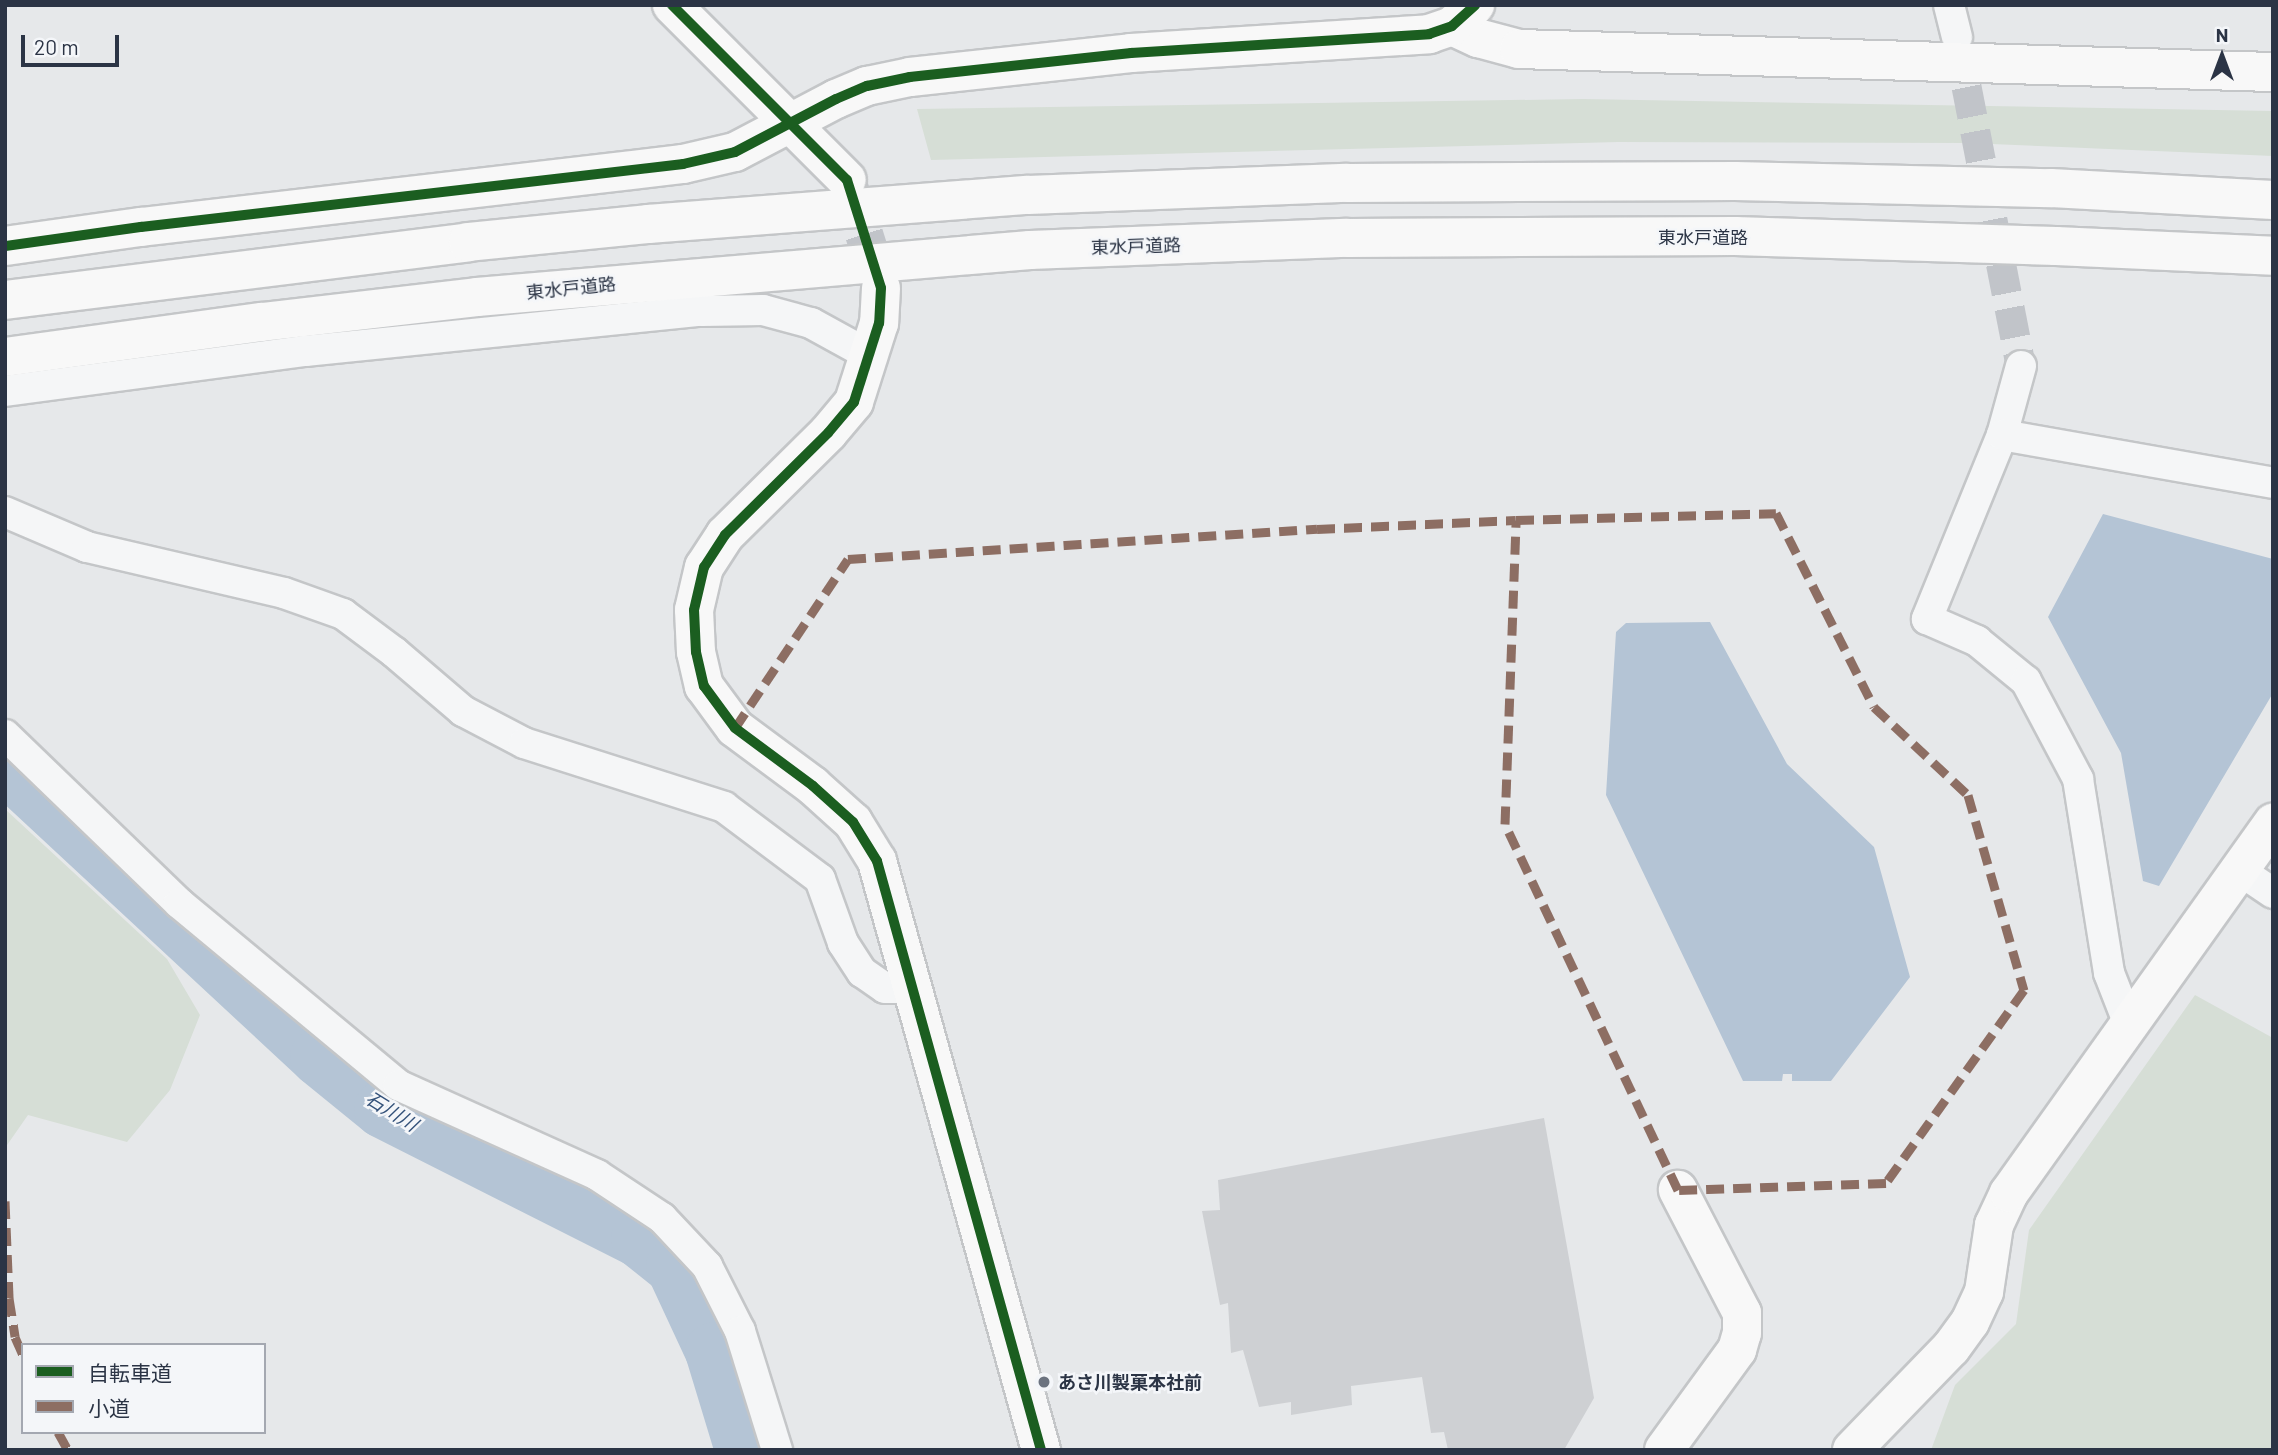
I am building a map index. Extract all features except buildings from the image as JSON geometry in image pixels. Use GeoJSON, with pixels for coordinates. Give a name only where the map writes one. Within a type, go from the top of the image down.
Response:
{"type":"FeatureCollection","features":[{"type":"Feature","properties":{"kind":"main road"},"geometry":{"type":"LineString","coordinates":[[672,5],[792,122],[840,195]]}},
{"type":"Feature","properties":{"kind":"main road"},"geometry":{"type":"LineString","coordinates":[[5,246],[141,227],[683,164],[736,152],[867,86],[910,77],[1130,53],[1429,34],[1464,16],[1478,38],[1519,49],[2273,72]]}},
{"type":"Feature","properties":{"kind":"main road"},"geometry":{"type":"LineString","coordinates":[[5,300],[840,195],[1028,195],[1361,183],[1735,181],[2051,188],[2273,200]]}},
{"type":"Feature","properties":{"kind":"main road","name":"東水戸道路"},"geometry":{"type":"LineString","coordinates":[[5,357],[262,322],[477,297],[1030,250],[1388,238],[1734,236],[2273,256]]}},
{"type":"Feature","properties":{"kind":"main road"},"geometry":{"type":"LineString","coordinates":[[881,288],[879,323],[871,356],[854,402],[828,433],[724,535],[704,567],[694,610],[696,652],[704,686],[736,728],[813,786],[853,822],[877,861],[915,988],[1041,1450]]}},
{"type":"Feature","properties":{"kind":"main road"},"geometry":{"type":"LineString","coordinates":[[1852,1450],[1951,1348],[1970,1322],[1984,1292],[1994,1225],[2009,1194],[2273,823]]}},
{"type":"Feature","properties":{"kind":"main road"},"geometry":{"type":"LineString","coordinates":[[1664,1450],[1737,1350],[1741,1333],[1741,1313],[1678,1190]]}},
{"type":"Feature","properties":{"kind":"street"},"geometry":{"type":"LineString","coordinates":[[1949,5],[1957,37]]}},
{"type":"Feature","properties":{"kind":"street"},"geometry":{"type":"LineString","coordinates":[[5,391],[305,351],[702,311],[762,310],[811,323],[871,356]]}},
{"type":"Feature","properties":{"kind":"street"},"geometry":{"type":"LineString","coordinates":[[2021,366],[2001,435],[1927,619],[1978,641],[2026,681],[2078,779],[2109,972],[2130,1027]]}},
{"type":"Feature","properties":{"kind":"street"},"geometry":{"type":"LineString","coordinates":[[2001,435],[2273,483]]}},
{"type":"Feature","properties":{"kind":"street"},"geometry":{"type":"LineString","coordinates":[[5,512],[87,547],[284,593],[343,614],[394,652],[463,710],[523,744],[724,807],[820,878],[842,943],[862,972],[885,988],[915,988]]}},
{"type":"Feature","properties":{"kind":"street"},"geometry":{"type":"LineString","coordinates":[[5,735],[179,903],[398,1085],[597,1175],[662,1218],[707,1266],[740,1331],[777,1450]]}},
{"type":"Feature","properties":{"kind":"street"},"geometry":{"type":"LineString","coordinates":[[2239,870],[2273,893]]}},
{"type":"Feature","properties":{"kind":"shaded area"},"geometry":{"type":"Polygon","coordinates":[[[1583,99],[2273,111],[2273,156],[1967,143],[1618,142],[931,160],[917,109],[1583,99]]]}},
{"type":"Feature","properties":{"kind":"shaded area"},"geometry":{"type":"Polygon","coordinates":[[[5,809],[167,959],[200,1015],[170,1090],[127,1142],[28,1115],[5,1148],[5,809]]]}},
{"type":"Feature","properties":{"kind":"shaded area"},"geometry":{"type":"Polygon","coordinates":[[[2195,995],[2273,1038],[2273,1450],[1931,1450],[1955,1385],[2016,1324],[2029,1230],[2195,995]]]}},
{"type":"Feature","properties":{"kind":"water"},"geometry":{"type":"Polygon","coordinates":[[[2103,514],[2273,559],[2273,693],[2159,886],[2143,881],[2121,753],[2048,617],[2103,514]]]}},
{"type":"Feature","properties":{"kind":"water"},"geometry":{"type":"Polygon","coordinates":[[[1710,622],[1787,764],[1874,847],[1910,977],[1831,1081],[1792,1081],[1792,1074],[1783,1074],[1782,1081],[1743,1081],[1606,795],[1616,632],[1626,623],[1710,622]]]}},
{"type":"Feature","properties":{"kind":"waterway","name":"石川川"},"geometry":{"type":"LineString","coordinates":[[5,765],[319,1057],[383,1109],[640,1239],[675,1267],[714,1351],[744,1450]]}},
{"type":"Feature","properties":{"kind":"tunnel"},"geometry":{"type":"LineString","coordinates":[[1958,43],[2021,366]]}},
{"type":"Feature","properties":{"kind":"tunnel"},"geometry":{"type":"LineString","coordinates":[[847,180],[881,288]]}},
{"type":"Feature","properties":{"kind":"marked path"},"geometry":{"type":"LineString","coordinates":[[735,728],[848,559],[1317,529],[1516,520],[1776,513],[1874,707],[1968,795],[2024,990],[1886,1183],[1678,1190],[1505,824],[1516,520]]}},
{"type":"Feature","properties":{"kind":"marked path"},"geometry":{"type":"LineString","coordinates":[[5,1201],[9,1298],[15,1337],[21,1350]]}},
{"type":"Feature","properties":{"kind":"marked path"},"geometry":{"type":"LineString","coordinates":[[59,1434],[68,1450]]}},
{"type":"Feature","properties":{"kind":"cycle path"},"geometry":{"type":"LineString","coordinates":[[672,5],[847,180],[881,288],[879,323],[854,402],[828,433],[725,535],[704,567],[694,610],[696,652],[704,686],[735,728],[813,786],[853,822],[877,861],[1041,1450]]}},
{"type":"Feature","properties":{"kind":"cycle path"},"geometry":{"type":"LineString","coordinates":[[5,246],[141,227],[683,164],[735,152],[836,99],[867,86],[910,77],[1131,53],[1429,34],[1452,26],[1475,5]]}},
{"type":"Feature","properties":{"kind":"place","name":"あさ川製菓本社前"},"geometry":{"type":"Point","coordinates":[1044,1382]}}]}
